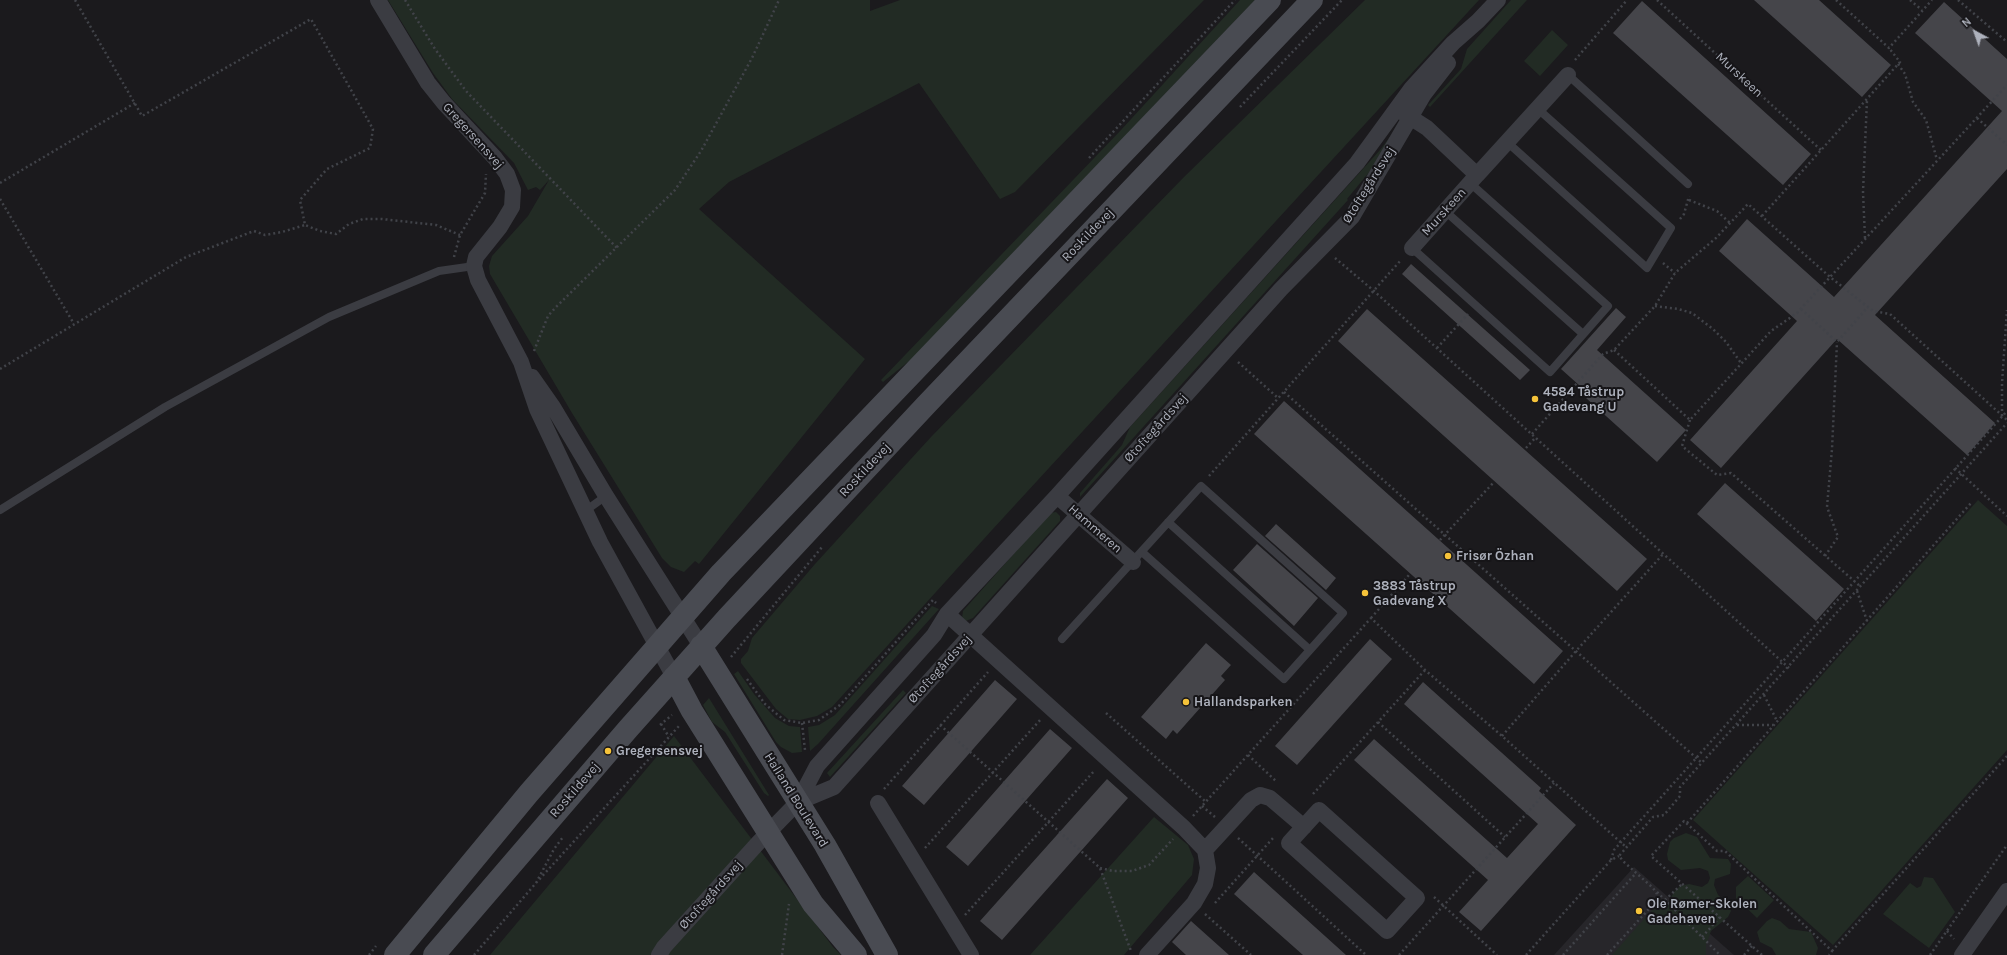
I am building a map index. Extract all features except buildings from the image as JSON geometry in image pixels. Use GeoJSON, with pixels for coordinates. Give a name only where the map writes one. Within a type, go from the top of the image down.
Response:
{"type":"FeatureCollection","features":[{"type":"Feature","properties":{"kind":"main road"},"geometry":{"type":"LineString","coordinates":[[395,955],[529,793],[683,616],[902,382],[1270,0]]}},
{"type":"Feature","properties":{"kind":"main road","name":"Roskildevej"},"geometry":{"type":"LineString","coordinates":[[434,955],[701,646],[926,405],[1312,0]]}},
{"type":"Feature","properties":{"kind":"main road","name":"Halland Boulevard"},"geometry":{"type":"LineString","coordinates":[[701,646],[723,670],[887,955]]}},
{"type":"Feature","properties":{"kind":"main road"},"geometry":{"type":"LineString","coordinates":[[674,677],[690,707],[813,904],[856,955]]}},
{"type":"Feature","properties":{"kind":"street","name":"Gregersensvej"},"geometry":{"type":"LineString","coordinates":[[378,0],[428,84],[495,158],[507,174],[513,190],[513,199],[508,215],[480,251],[474,266]]}},
{"type":"Feature","properties":{"kind":"street","name":"Øtoftegårdsvej"},"geometry":{"type":"LineString","coordinates":[[659,955],[664,947],[798,802],[817,766],[934,635],[947,614],[1057,496],[1357,163],[1404,113],[1470,37],[1478,21],[1498,0]]}},
{"type":"Feature","properties":{"kind":"street","name":"Murskeen"},"geometry":{"type":"LineString","coordinates":[[1412,248],[1568,75]]}},
{"type":"Feature","properties":{"kind":"street"},"geometry":{"type":"LineString","coordinates":[[1404,113],[1426,128],[1473,179]]}},
{"type":"Feature","properties":{"kind":"street","name":"Øtoftegårdsvej"},"geometry":{"type":"LineString","coordinates":[[798,802],[834,787],[1281,289],[1352,217],[1382,168],[1404,113]]}},
{"type":"Feature","properties":{"kind":"street"},"geometry":{"type":"LineString","coordinates":[[474,266],[478,280],[521,362],[553,407],[606,496],[701,646]]}},
{"type":"Feature","properties":{"kind":"street"},"geometry":{"type":"LineString","coordinates":[[521,362],[537,408],[600,542],[674,677]]}},
{"type":"Feature","properties":{"kind":"street","name":"Hammeren"},"geometry":{"type":"LineString","coordinates":[[1057,496],[1079,515],[1137,556]]}},
{"type":"Feature","properties":{"kind":"street"},"geometry":{"type":"LineString","coordinates":[[947,614],[1184,828],[1205,850],[1208,868],[1199,908],[1147,955]]}},
{"type":"Feature","properties":{"kind":"street"},"geometry":{"type":"LineString","coordinates":[[1205,850],[1251,800],[1260,795],[1270,798],[1298,822]]}},
{"type":"Feature","properties":{"kind":"street"},"geometry":{"type":"LineString","coordinates":[[878,803],[971,955]]}},
{"type":"Feature","properties":{"kind":"street"},"geometry":{"type":"LineString","coordinates":[[1318,810],[1417,898],[1387,931],[1289,843],[1298,822],[1318,810]]}},
{"type":"Feature","properties":{"kind":"street"},"geometry":{"type":"LineString","coordinates":[[1962,955],[2007,891]]}},
{"type":"Feature","properties":{"kind":"lane"},"geometry":{"type":"LineString","coordinates":[[1568,75],[1688,184]]}},
{"type":"Feature","properties":{"kind":"lane"},"geometry":{"type":"LineString","coordinates":[[1507,142],[1647,268],[1671,228],[1538,109]]}},
{"type":"Feature","properties":{"kind":"lane"},"geometry":{"type":"LineString","coordinates":[[1412,248],[1550,372],[1608,306],[1473,179]]}},
{"type":"Feature","properties":{"kind":"lane"},"geometry":{"type":"LineString","coordinates":[[1445,211],[1583,334]]}},
{"type":"Feature","properties":{"kind":"lane"},"geometry":{"type":"LineString","coordinates":[[0,510],[165,407],[329,317],[440,271],[474,266]]}},
{"type":"Feature","properties":{"kind":"lane"},"geometry":{"type":"LineString","coordinates":[[1062,639],[1137,556],[1201,486],[1343,613],[1284,679],[1137,556]]}},
{"type":"Feature","properties":{"kind":"lane"},"geometry":{"type":"LineString","coordinates":[[585,510],[606,496]]}},
{"type":"Feature","properties":{"kind":"lane"},"geometry":{"type":"LineString","coordinates":[[1168,522],[1310,650]]}},
{"type":"Feature","properties":{"kind":"path"},"geometry":{"type":"LineString","coordinates":[[75,0],[142,116],[311,20],[373,129],[370,148],[327,169],[300,200],[305,225]]}},
{"type":"Feature","properties":{"kind":"path"},"geometry":{"type":"LineString","coordinates":[[405,0],[435,49],[466,91],[617,248]]}},
{"type":"Feature","properties":{"kind":"path"},"geometry":{"type":"LineString","coordinates":[[521,362],[533,352],[548,316],[556,307],[675,190],[701,151],[752,58],[779,0]]}},
{"type":"Feature","properties":{"kind":"path"},"geometry":{"type":"LineString","coordinates":[[1236,111],[1342,0]]}},
{"type":"Feature","properties":{"kind":"path"},"geometry":{"type":"LineString","coordinates":[[1568,75],[1577,57],[1627,0]]}},
{"type":"Feature","properties":{"kind":"path","name":"Murskeen"},"geometry":{"type":"LineString","coordinates":[[1657,0],[1821,150]]}},
{"type":"Feature","properties":{"kind":"path"},"geometry":{"type":"LineString","coordinates":[[1836,0],[1889,48],[1900,62],[1898,64],[1905,74],[1913,102],[1926,120],[1938,161]]}},
{"type":"Feature","properties":{"kind":"path"},"geometry":{"type":"LineString","coordinates":[[1910,0],[1922,10]]}},
{"type":"Feature","properties":{"kind":"path"},"geometry":{"type":"LineString","coordinates":[[1889,48],[1932,0]]}},
{"type":"Feature","properties":{"kind":"path"},"geometry":{"type":"LineString","coordinates":[[1958,0],[2007,42]]}},
{"type":"Feature","properties":{"kind":"path"},"geometry":{"type":"LineString","coordinates":[[1762,216],[1898,64]]}},
{"type":"Feature","properties":{"kind":"path"},"geometry":{"type":"LineString","coordinates":[[1861,587],[1731,473],[1717,475],[1682,446],[1690,420],[1741,363],[1771,331],[1801,309],[2007,86]]}},
{"type":"Feature","properties":{"kind":"path"},"geometry":{"type":"LineString","coordinates":[[1865,239],[1863,192],[1867,99]]}},
{"type":"Feature","properties":{"kind":"path"},"geometry":{"type":"LineString","coordinates":[[0,183],[135,103]]}},
{"type":"Feature","properties":{"kind":"path"},"geometry":{"type":"LineString","coordinates":[[1977,118],[2007,145]]}},
{"type":"Feature","properties":{"kind":"path"},"geometry":{"type":"LineString","coordinates":[[0,369],[186,257],[254,231],[264,235],[282,232],[305,225],[320,231],[336,234],[349,224],[363,219],[382,219],[436,225],[460,235],[485,193],[487,181],[480,142]]}},
{"type":"Feature","properties":{"kind":"path"},"geometry":{"type":"LineString","coordinates":[[1671,228],[1684,214],[1689,200],[1688,184]]}},
{"type":"Feature","properties":{"kind":"path"},"geometry":{"type":"LineString","coordinates":[[0,199],[74,324]]}},
{"type":"Feature","properties":{"kind":"path"},"geometry":{"type":"LineString","coordinates":[[1689,200],[1717,212],[1730,223]]}},
{"type":"Feature","properties":{"kind":"path"},"geometry":{"type":"LineString","coordinates":[[1532,434],[1602,354],[1614,350],[1655,306],[1675,273],[1716,238],[1748,204],[1830,277],[1873,311],[1890,314],[2007,422],[1789,668],[1680,787],[1680,796],[1664,815],[1653,818],[1619,856],[1610,860]]}},
{"type":"Feature","properties":{"kind":"path"},"geometry":{"type":"LineString","coordinates":[[1323,248],[1374,291],[1536,437],[1789,668]]}},
{"type":"Feature","properties":{"kind":"path"},"geometry":{"type":"LineString","coordinates":[[1201,486],[1412,248]]}},
{"type":"Feature","properties":{"kind":"path"},"geometry":{"type":"LineString","coordinates":[[1437,348],[1476,305]]}},
{"type":"Feature","properties":{"kind":"path"},"geometry":{"type":"LineString","coordinates":[[1655,306],[1692,313],[1713,329],[1726,342],[1741,363]]}},
{"type":"Feature","properties":{"kind":"path"},"geometry":{"type":"LineString","coordinates":[[1825,556],[1838,537],[1827,507],[1832,449],[1837,342],[1868,307]]}},
{"type":"Feature","properties":{"kind":"path"},"geometry":{"type":"LineString","coordinates":[[1801,309],[1837,342]]}},
{"type":"Feature","properties":{"kind":"path"},"geometry":{"type":"LineString","coordinates":[[2002,416],[2002,383],[2007,310]]}},
{"type":"Feature","properties":{"kind":"path"},"geometry":{"type":"LineString","coordinates":[[1614,350],[1690,420]]}},
{"type":"Feature","properties":{"kind":"path"},"geometry":{"type":"LineString","coordinates":[[1226,351],[1278,398]]}},
{"type":"Feature","properties":{"kind":"path"},"geometry":{"type":"LineString","coordinates":[[1284,392],[1702,764]]}},
{"type":"Feature","properties":{"kind":"path"},"geometry":{"type":"LineString","coordinates":[[1526,955],[1610,860],[1614,850],[1621,842],[2007,411]]}},
{"type":"Feature","properties":{"kind":"path"},"geometry":{"type":"LineString","coordinates":[[1526,448],[1536,437]]}},
{"type":"Feature","properties":{"kind":"path"},"geometry":{"type":"LineString","coordinates":[[1956,468],[2007,516]]}},
{"type":"Feature","properties":{"kind":"path"},"geometry":{"type":"LineString","coordinates":[[1440,540],[1494,482]]}},
{"type":"Feature","properties":{"kind":"path"},"geometry":{"type":"LineString","coordinates":[[1762,955],[1651,856],[1684,821],[1686,823],[1971,503]]}},
{"type":"Feature","properties":{"kind":"path"},"geometry":{"type":"LineString","coordinates":[[723,670],[827,541]]}},
{"type":"Feature","properties":{"kind":"path"},"geometry":{"type":"LineString","coordinates":[[1502,736],[1664,553]]}},
{"type":"Feature","properties":{"kind":"path"},"geometry":{"type":"LineString","coordinates":[[1100,868],[1113,871],[1132,871],[1149,865],[1184,828],[1409,575]]}},
{"type":"Feature","properties":{"kind":"path"},"geometry":{"type":"LineString","coordinates":[[1857,591],[1867,621]]}},
{"type":"Feature","properties":{"kind":"path"},"geometry":{"type":"LineString","coordinates":[[744,676],[765,704],[784,720],[802,723],[819,720],[840,705],[933,600],[947,614]]}},
{"type":"Feature","properties":{"kind":"path"},"geometry":{"type":"LineString","coordinates":[[1371,618],[1425,670],[1502,736],[1626,847]]}},
{"type":"Feature","properties":{"kind":"path"},"geometry":{"type":"LineString","coordinates":[[878,803],[875,798],[998,661]]}},
{"type":"Feature","properties":{"kind":"path"},"geometry":{"type":"LineString","coordinates":[[1251,955],[1199,908],[1257,856],[1298,822],[1378,722],[1425,670]]}},
{"type":"Feature","properties":{"kind":"path"},"geometry":{"type":"LineString","coordinates":[[1764,695],[1777,721]]}},
{"type":"Feature","properties":{"kind":"path"},"geometry":{"type":"LineString","coordinates":[[656,730],[661,724],[690,707]]}},
{"type":"Feature","properties":{"kind":"path"},"geometry":{"type":"LineString","coordinates":[[474,955],[536,883],[669,737],[690,707]]}},
{"type":"Feature","properties":{"kind":"path"},"geometry":{"type":"LineString","coordinates":[[913,861],[1050,708]]}},
{"type":"Feature","properties":{"kind":"path"},"geometry":{"type":"LineString","coordinates":[[1106,713],[1206,802]]}},
{"type":"Feature","properties":{"kind":"path"},"geometry":{"type":"LineString","coordinates":[[1378,722],[1505,838]]}},
{"type":"Feature","properties":{"kind":"path"},"geometry":{"type":"LineString","coordinates":[[802,723],[805,750]]}},
{"type":"Feature","properties":{"kind":"path"},"geometry":{"type":"LineString","coordinates":[[661,724],[669,737]]}},
{"type":"Feature","properties":{"kind":"path"},"geometry":{"type":"LineString","coordinates":[[940,725],[1050,821],[1100,868],[1132,955]]}},
{"type":"Feature","properties":{"kind":"path"},"geometry":{"type":"LineString","coordinates":[[1737,725],[1774,725]]}},
{"type":"Feature","properties":{"kind":"path"},"geometry":{"type":"LineString","coordinates":[[1829,955],[2007,756]]}},
{"type":"Feature","properties":{"kind":"path"},"geometry":{"type":"LineString","coordinates":[[954,927],[1106,758]]}},
{"type":"Feature","properties":{"kind":"path"},"geometry":{"type":"LineString","coordinates":[[1399,955],[1554,782]]}},
{"type":"Feature","properties":{"kind":"path"},"geometry":{"type":"LineString","coordinates":[[1202,806],[1366,955]]}},
{"type":"Feature","properties":{"kind":"path"},"geometry":{"type":"LineString","coordinates":[[1686,823],[1717,851],[1725,851],[1832,951]]}},
{"type":"Feature","properties":{"kind":"path"},"geometry":{"type":"LineString","coordinates":[[536,883],[554,849],[566,834]]}},
{"type":"Feature","properties":{"kind":"path"},"geometry":{"type":"LineString","coordinates":[[1930,955],[2007,845]]}},
{"type":"Feature","properties":{"kind":"path"},"geometry":{"type":"LineString","coordinates":[[1619,856],[1720,955]]}},
{"type":"Feature","properties":{"kind":"path"},"geometry":{"type":"LineString","coordinates":[[1563,955],[1636,873]]}},
{"type":"Feature","properties":{"kind":"path"},"geometry":{"type":"LineString","coordinates":[[1665,900],[1682,884]]}},
{"type":"Feature","properties":{"kind":"path"},"geometry":{"type":"LineString","coordinates":[[1607,955],[1657,900],[1657,894],[1653,888]]}},
{"type":"Feature","properties":{"kind":"path"},"geometry":{"type":"LineString","coordinates":[[1417,898],[1432,896],[1497,955]]}},
{"type":"Feature","properties":{"kind":"path"},"geometry":{"type":"LineString","coordinates":[[782,955],[790,900]]}},
{"type":"Feature","properties":{"kind":"path"},"geometry":{"type":"LineString","coordinates":[[1702,937],[1720,918]]}},
{"type":"Feature","properties":{"kind":"path"},"geometry":{"type":"LineString","coordinates":[[1744,955],[1752,946]]}},
{"type":"Feature","properties":{"kind":"shaded area"},"geometry":{"type":"Polygon","coordinates":[[[388,0],[870,0],[870,11],[900,0],[1204,0],[1015,192],[1000,199],[919,83],[729,182],[699,209],[865,359],[699,564],[695,561],[684,572],[671,567],[662,558],[572,413],[490,274],[489,266],[492,256],[528,216],[549,180],[540,190],[536,187],[528,190],[514,163],[452,99],[433,73],[388,0]]]}},
{"type":"Feature","properties":{"kind":"shaded area"},"geometry":{"type":"Polygon","coordinates":[[[1240,0],[1255,0],[913,358],[883,382],[881,380],[1121,130],[1240,0]]]}},
{"type":"Feature","properties":{"kind":"shaded area"},"geometry":{"type":"Polygon","coordinates":[[[1365,0],[1479,0],[992,530],[832,707],[817,716],[800,720],[788,719],[776,709],[741,663],[741,659],[748,651],[752,638],[815,564],[931,437],[1184,177],[1365,0]]]}},
{"type":"Feature","properties":{"kind":"shaded area"},"geometry":{"type":"Polygon","coordinates":[[[1511,0],[1527,0],[1430,107],[1428,105],[1461,69],[1467,49],[1511,0]]]}},
{"type":"Feature","properties":{"kind":"shaded area"},"geometry":{"type":"Polygon","coordinates":[[[1552,30],[1568,45],[1540,76],[1524,61],[1552,30]]]}},
{"type":"Feature","properties":{"kind":"shaded area"},"geometry":{"type":"Polygon","coordinates":[[[1392,134],[1371,170],[1347,199],[1348,200],[1080,497],[1080,493],[1122,445],[1130,427],[1380,150],[1392,134]]]}},
{"type":"Feature","properties":{"kind":"shaded area"},"geometry":{"type":"Polygon","coordinates":[[[1978,500],[2007,526],[2007,750],[1833,945],[1693,820],[1978,500]]]}},
{"type":"Feature","properties":{"kind":"shaded area"},"geometry":{"type":"Polygon","coordinates":[[[1056,512],[1060,516],[1060,521],[973,618],[966,621],[962,618],[963,611],[1050,513],[1056,512]]]}},
{"type":"Feature","properties":{"kind":"shaded area"},"geometry":{"type":"Polygon","coordinates":[[[932,606],[939,609],[818,744],[810,751],[808,727],[819,725],[835,715],[932,606]]]}},
{"type":"Feature","properties":{"kind":"shaded area"},"geometry":{"type":"Polygon","coordinates":[[[738,671],[754,694],[775,718],[789,726],[800,727],[802,752],[792,753],[781,747],[776,742],[734,674],[738,671]]]}},
{"type":"Feature","properties":{"kind":"shaded area"},"geometry":{"type":"Polygon","coordinates":[[[903,690],[906,693],[830,777],[827,773],[903,690]]]}},
{"type":"Feature","properties":{"kind":"shaded area"},"geometry":{"type":"Polygon","coordinates":[[[709,698],[769,795],[768,796],[764,793],[725,732],[712,722],[703,705],[709,698]]]}},
{"type":"Feature","properties":{"kind":"shaded area"},"geometry":{"type":"Polygon","coordinates":[[[674,736],[833,947],[841,955],[490,955],[674,736]]]}},
{"type":"Feature","properties":{"kind":"shaded area"},"geometry":{"type":"Polygon","coordinates":[[[1154,817],[1188,845],[1194,859],[1192,875],[1124,955],[1030,955],[1154,817]]]}},
{"type":"Feature","properties":{"kind":"shaded area"},"geometry":{"type":"Polygon","coordinates":[[[1686,833],[1697,837],[1710,858],[1728,859],[1731,864],[1730,874],[1715,879],[1714,885],[1718,895],[1729,904],[1731,911],[1728,917],[1711,931],[1706,945],[1706,955],[1612,955],[1653,909],[1667,905],[1674,892],[1680,886],[1689,884],[1702,887],[1708,883],[1710,878],[1708,871],[1700,868],[1681,870],[1668,860],[1667,854],[1670,842],[1674,838],[1686,833]]]}},
{"type":"Feature","properties":{"kind":"shaded area","name":"Ole Rømer-Skolen Gadehaven"},"geometry":{"type":"Polygon","coordinates":[[[1634,867],[1734,955],[1554,955],[1634,867]]]}},
{"type":"Feature","properties":{"kind":"shaded area"},"geometry":{"type":"Polygon","coordinates":[[[1748,876],[1774,900],[1757,918],[1736,898],[1736,887],[1748,876]]]}},
{"type":"Feature","properties":{"kind":"shaded area"},"geometry":{"type":"Polygon","coordinates":[[[1924,877],[1933,878],[1955,912],[1929,948],[1883,914],[1910,883],[1917,888],[1921,886],[1924,877]]]}},
{"type":"Feature","properties":{"kind":"shaded area"},"geometry":{"type":"Polygon","coordinates":[[[1772,918],[1780,921],[1789,929],[1811,932],[1818,948],[1816,955],[1776,955],[1772,948],[1760,942],[1757,932],[1767,921],[1772,918]]]}},
{"type":"Feature","properties":{"kind":"place","name":"4584 Tåstrup Gadevang U"},"geometry":{"type":"Point","coordinates":[1535,399]}},
{"type":"Feature","properties":{"kind":"place","name":"Frisør Özhan"},"geometry":{"type":"Point","coordinates":[1448,556]}},
{"type":"Feature","properties":{"kind":"place","name":"3883 Tåstrup Gadevang X"},"geometry":{"type":"Point","coordinates":[1365,593]}},
{"type":"Feature","properties":{"kind":"place","name":"Hallandsparken"},"geometry":{"type":"Point","coordinates":[1186,702]}},
{"type":"Feature","properties":{"kind":"place","name":"Gregersensvej"},"geometry":{"type":"Point","coordinates":[608,751]}},
{"type":"Feature","properties":{"kind":"place","name":"Ole Rømer-Skolen Gadehaven"},"geometry":{"type":"Point","coordinates":[1639,911]}}]}
